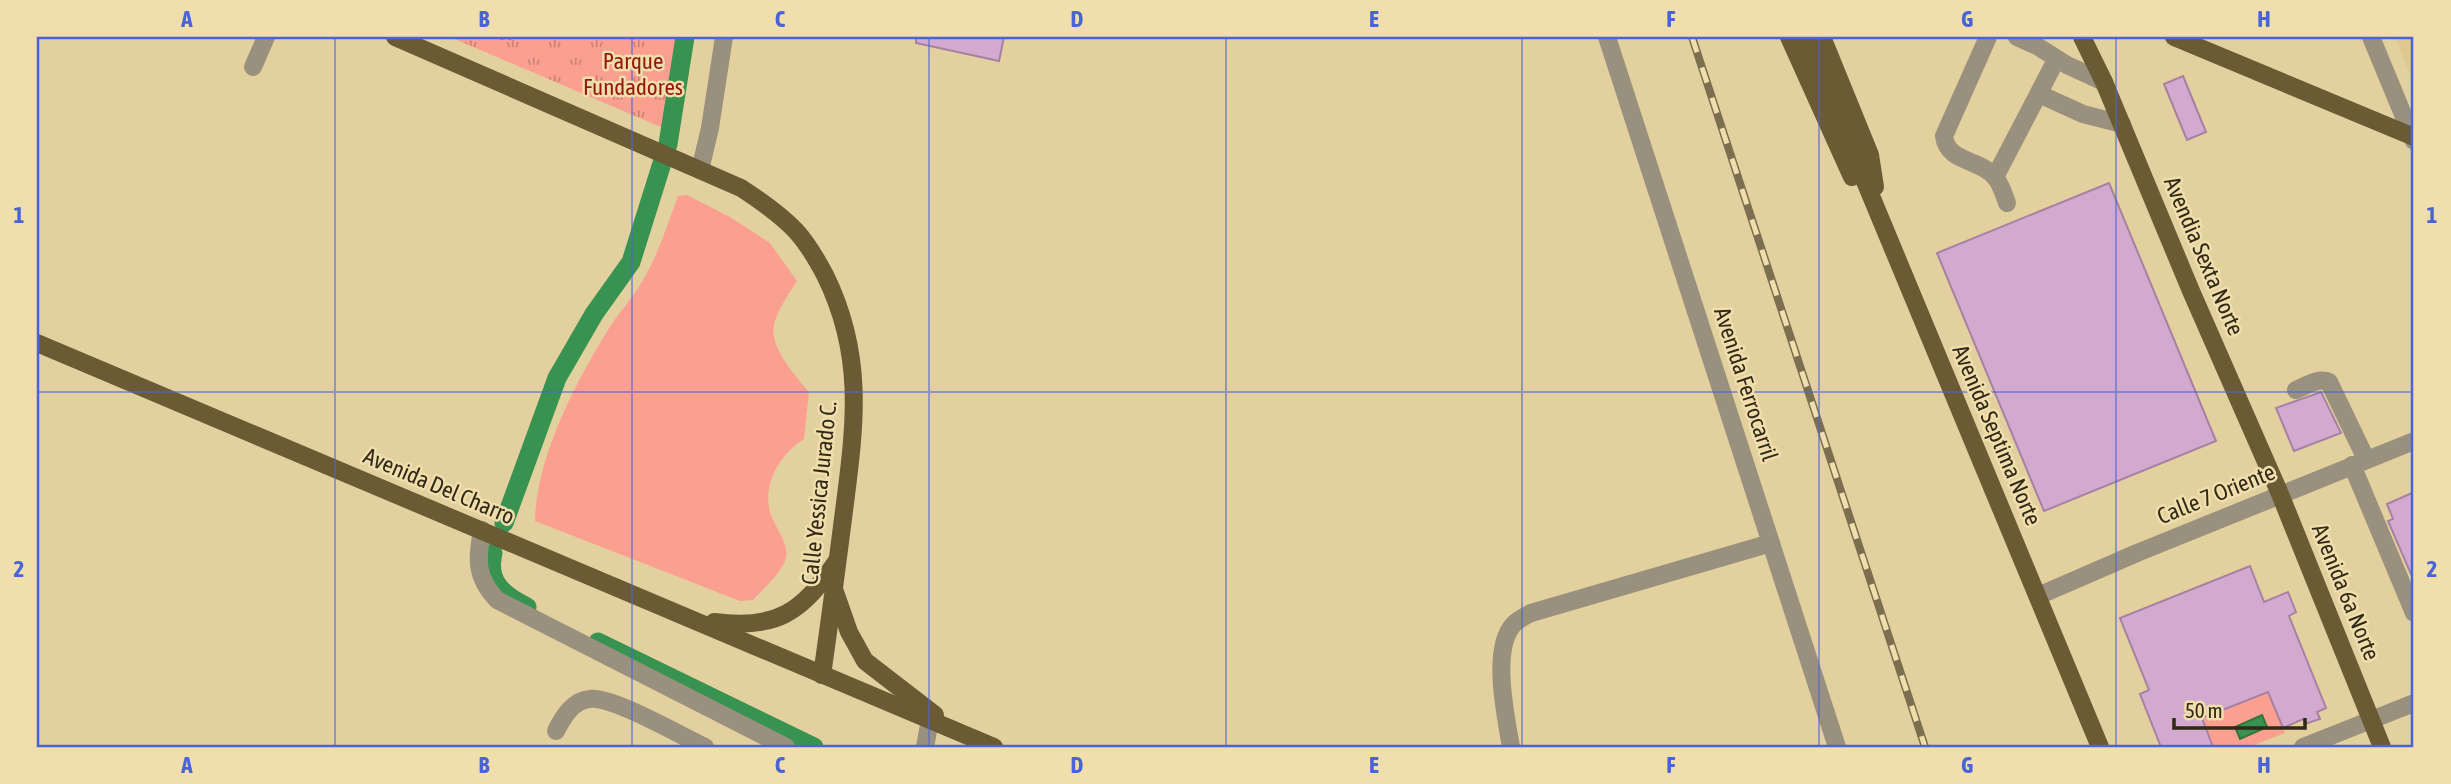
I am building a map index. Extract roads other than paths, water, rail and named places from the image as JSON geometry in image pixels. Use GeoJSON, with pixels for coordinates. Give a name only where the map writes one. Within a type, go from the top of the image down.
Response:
{"type":"FeatureCollection","features":[{"type":"Feature","properties":{"kind":"main road","name":"Calle Yessica Jurado C."},"geometry":{"type":"LineString","coordinates":[[395,37],[741,188],[769,206],[796,231],[815,256],[843,319],[852,357],[854,396],[851,457],[822,675]]}},
{"type":"Feature","properties":{"kind":"main road"},"geometry":{"type":"LineString","coordinates":[[1789,37],[1847,169],[1858,187],[1875,204]]}},
{"type":"Feature","properties":{"kind":"main road","name":"Avenida Septima Norte"},"geometry":{"type":"LineString","coordinates":[[1805,37],[2100,747]]}},
{"type":"Feature","properties":{"kind":"main road"},"geometry":{"type":"LineString","coordinates":[[1822,37],[1870,155],[1875,204]]}},
{"type":"Feature","properties":{"kind":"main road","name":"Avendia Sexta Norte"},"geometry":{"type":"LineString","coordinates":[[2082,37],[2104,82],[2280,494]]}},
{"type":"Feature","properties":{"kind":"main road"},"geometry":{"type":"LineString","coordinates":[[2174,37],[2414,138]]}},
{"type":"Feature","properties":{"kind":"main road","name":"Avenida Del Charro"},"geometry":{"type":"LineString","coordinates":[[37,343],[954,730]]}},
{"type":"Feature","properties":{"kind":"main road","name":"Avenida 6a Norte"},"geometry":{"type":"LineString","coordinates":[[2280,494],[2382,747]]}},
{"type":"Feature","properties":{"kind":"main road"},"geometry":{"type":"LineString","coordinates":[[692,619],[735,624],[767,622],[779,618],[806,601],[838,559]]}},
{"type":"Feature","properties":{"kind":"main road"},"geometry":{"type":"LineString","coordinates":[[834,588],[849,632],[865,661],[954,730],[994,747]]}},
{"type":"Feature","properties":{"kind":"street"},"geometry":{"type":"LineString","coordinates":[[253,67],[266,37]]}},
{"type":"Feature","properties":{"kind":"street"},"geometry":{"type":"LineString","coordinates":[[700,170],[710,128],[724,37]]}},
{"type":"Feature","properties":{"kind":"street","name":"Avenida Ferrocarril"},"geometry":{"type":"LineString","coordinates":[[1607,37],[1837,747]]}},
{"type":"Feature","properties":{"kind":"street"},"geometry":{"type":"LineString","coordinates":[[1988,37],[1944,136],[1944,142],[1953,153],[1995,177],[2007,203]]}},
{"type":"Feature","properties":{"kind":"street"},"geometry":{"type":"LineString","coordinates":[[2017,37],[2037,46],[2056,60],[2104,82]]}},
{"type":"Feature","properties":{"kind":"street"},"geometry":{"type":"LineString","coordinates":[[2371,37],[2414,138]]}},
{"type":"Feature","properties":{"kind":"street"},"geometry":{"type":"LineString","coordinates":[[1995,177],[2056,60]]}},
{"type":"Feature","properties":{"kind":"street"},"geometry":{"type":"LineString","coordinates":[[2039,94],[2083,114],[2122,124]]}},
{"type":"Feature","properties":{"kind":"street"},"geometry":{"type":"LineString","coordinates":[[2296,390],[2318,381],[2329,382],[2414,613]]}},
{"type":"Feature","properties":{"kind":"street","name":"Calle 7 Oriente"},"geometry":{"type":"LineString","coordinates":[[2038,596],[2414,441]]}},
{"type":"Feature","properties":{"kind":"street"},"geometry":{"type":"LineString","coordinates":[[482,530],[479,570],[481,579],[497,600],[786,747]]}},
{"type":"Feature","properties":{"kind":"street"},"geometry":{"type":"LineString","coordinates":[[1511,747],[1502,653],[1513,624],[1531,613],[1553,606],[1772,543]]}},
{"type":"Feature","properties":{"kind":"street"},"geometry":{"type":"LineString","coordinates":[[556,731],[570,709],[592,698],[621,707],[705,747]]}},
{"type":"Feature","properties":{"kind":"street"},"geometry":{"type":"LineString","coordinates":[[2303,747],[2414,703]]}},
{"type":"Feature","properties":{"kind":"street"},"geometry":{"type":"LineString","coordinates":[[925,747],[930,720]]}},
{"type":"Feature","properties":{"kind":"waterway"},"geometry":{"type":"LineString","coordinates":[[504,523],[557,378],[594,314],[631,262],[668,144],[685,37]]}},
{"type":"Feature","properties":{"kind":"waterway"},"geometry":{"type":"LineString","coordinates":[[493,553],[491,563],[494,580],[511,598],[527,607]]}},
{"type":"Feature","properties":{"kind":"waterway"},"geometry":{"type":"LineString","coordinates":[[598,642],[814,747]]}},
{"type":"Feature","properties":{"kind":"railway"},"geometry":{"type":"LineString","coordinates":[[1692,37],[1925,747]]}},
{"type":"Feature","properties":{"kind":"park label","name":"Parque Fundadores"},"geometry":{"type":"Point","coordinates":[633,74]}}]}
